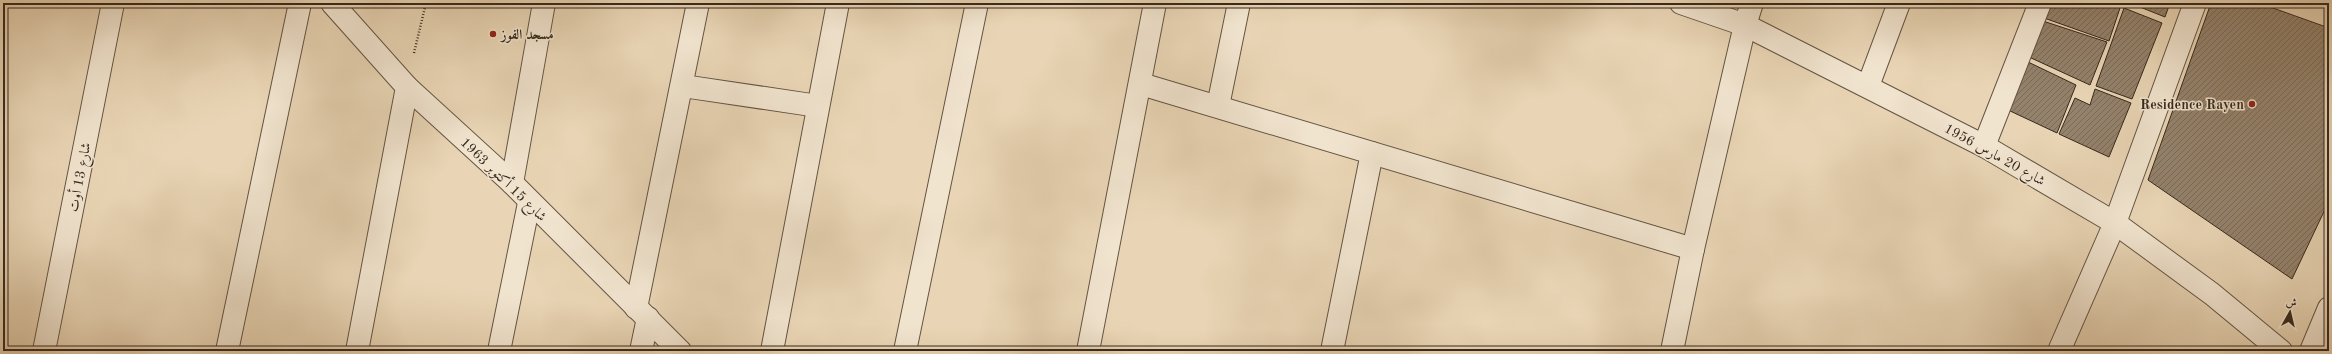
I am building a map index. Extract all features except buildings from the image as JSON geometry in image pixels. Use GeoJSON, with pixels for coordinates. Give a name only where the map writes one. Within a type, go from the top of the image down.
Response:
{"type":"FeatureCollection","features":[{"type":"Feature","properties":{"kind":"street","name":"شارع 13 أوت"},"geometry":{"type":"LineString","coordinates":[[44,351],[113,3]]}},
{"type":"Feature","properties":{"kind":"street"},"geometry":{"type":"LineString","coordinates":[[227,351],[300,3]]}},
{"type":"Feature","properties":{"kind":"street","name":"شارع 15 أكتوبر 1963"},"geometry":{"type":"LineString","coordinates":[[332,3],[407,87],[512,184],[529,203],[680,351]]}},
{"type":"Feature","properties":{"kind":"street"},"geometry":{"type":"LineString","coordinates":[[512,184],[544,3]]}},
{"type":"Feature","properties":{"kind":"street"},"geometry":{"type":"LineString","coordinates":[[642,351],[642,313],[698,3]]}},
{"type":"Feature","properties":{"kind":"street"},"geometry":{"type":"LineString","coordinates":[[772,351],[838,3]]}},
{"type":"Feature","properties":{"kind":"street"},"geometry":{"type":"LineString","coordinates":[[905,351],[977,3]]}},
{"type":"Feature","properties":{"kind":"street"},"geometry":{"type":"LineString","coordinates":[[1088,351],[1141,84],[1155,3]]}},
{"type":"Feature","properties":{"kind":"street"},"geometry":{"type":"LineString","coordinates":[[1218,106],[1239,3]]}},
{"type":"Feature","properties":{"kind":"street","name":"شارع 20 مارس 1956"},"geometry":{"type":"LineString","coordinates":[[1681,3],[1745,24],[1984,146],[2115,223],[2212,294],[2282,351]]}},
{"type":"Feature","properties":{"kind":"street"},"geometry":{"type":"LineString","coordinates":[[1672,351],[1693,249],[1745,24],[1752,3]]}},
{"type":"Feature","properties":{"kind":"street"},"geometry":{"type":"LineString","coordinates":[[1868,86],[1899,3]]}},
{"type":"Feature","properties":{"kind":"street"},"geometry":{"type":"LineString","coordinates":[[1984,146],[2040,3]]}},
{"type":"Feature","properties":{"kind":"street"},"geometry":{"type":"LineString","coordinates":[[2059,351],[2115,223],[2195,3]]}},
{"type":"Feature","properties":{"kind":"street"},"geometry":{"type":"LineString","coordinates":[[1141,84],[1693,249]]}},
{"type":"Feature","properties":{"kind":"street"},"geometry":{"type":"LineString","coordinates":[[683,86],[818,106]]}},
{"type":"Feature","properties":{"kind":"street"},"geometry":{"type":"LineString","coordinates":[[357,351],[407,87]]}},
{"type":"Feature","properties":{"kind":"street"},"geometry":{"type":"LineString","coordinates":[[1332,351],[1372,153]]}},
{"type":"Feature","properties":{"kind":"street"},"geometry":{"type":"LineString","coordinates":[[499,351],[529,203]]}},
{"type":"Feature","properties":{"kind":"street"},"geometry":{"type":"LineString","coordinates":[[2311,351],[2329,308]]}},
{"type":"Feature","properties":{"kind":"path"},"geometry":{"type":"LineString","coordinates":[[407,87],[426,3]]}},
{"type":"Feature","properties":{"kind":"place","name":"مسجد الفوز"},"geometry":{"type":"Point","coordinates":[493,34]}},
{"type":"Feature","properties":{"kind":"place","name":"Residence Rayen"},"geometry":{"type":"Point","coordinates":[2252,104]}}]}
